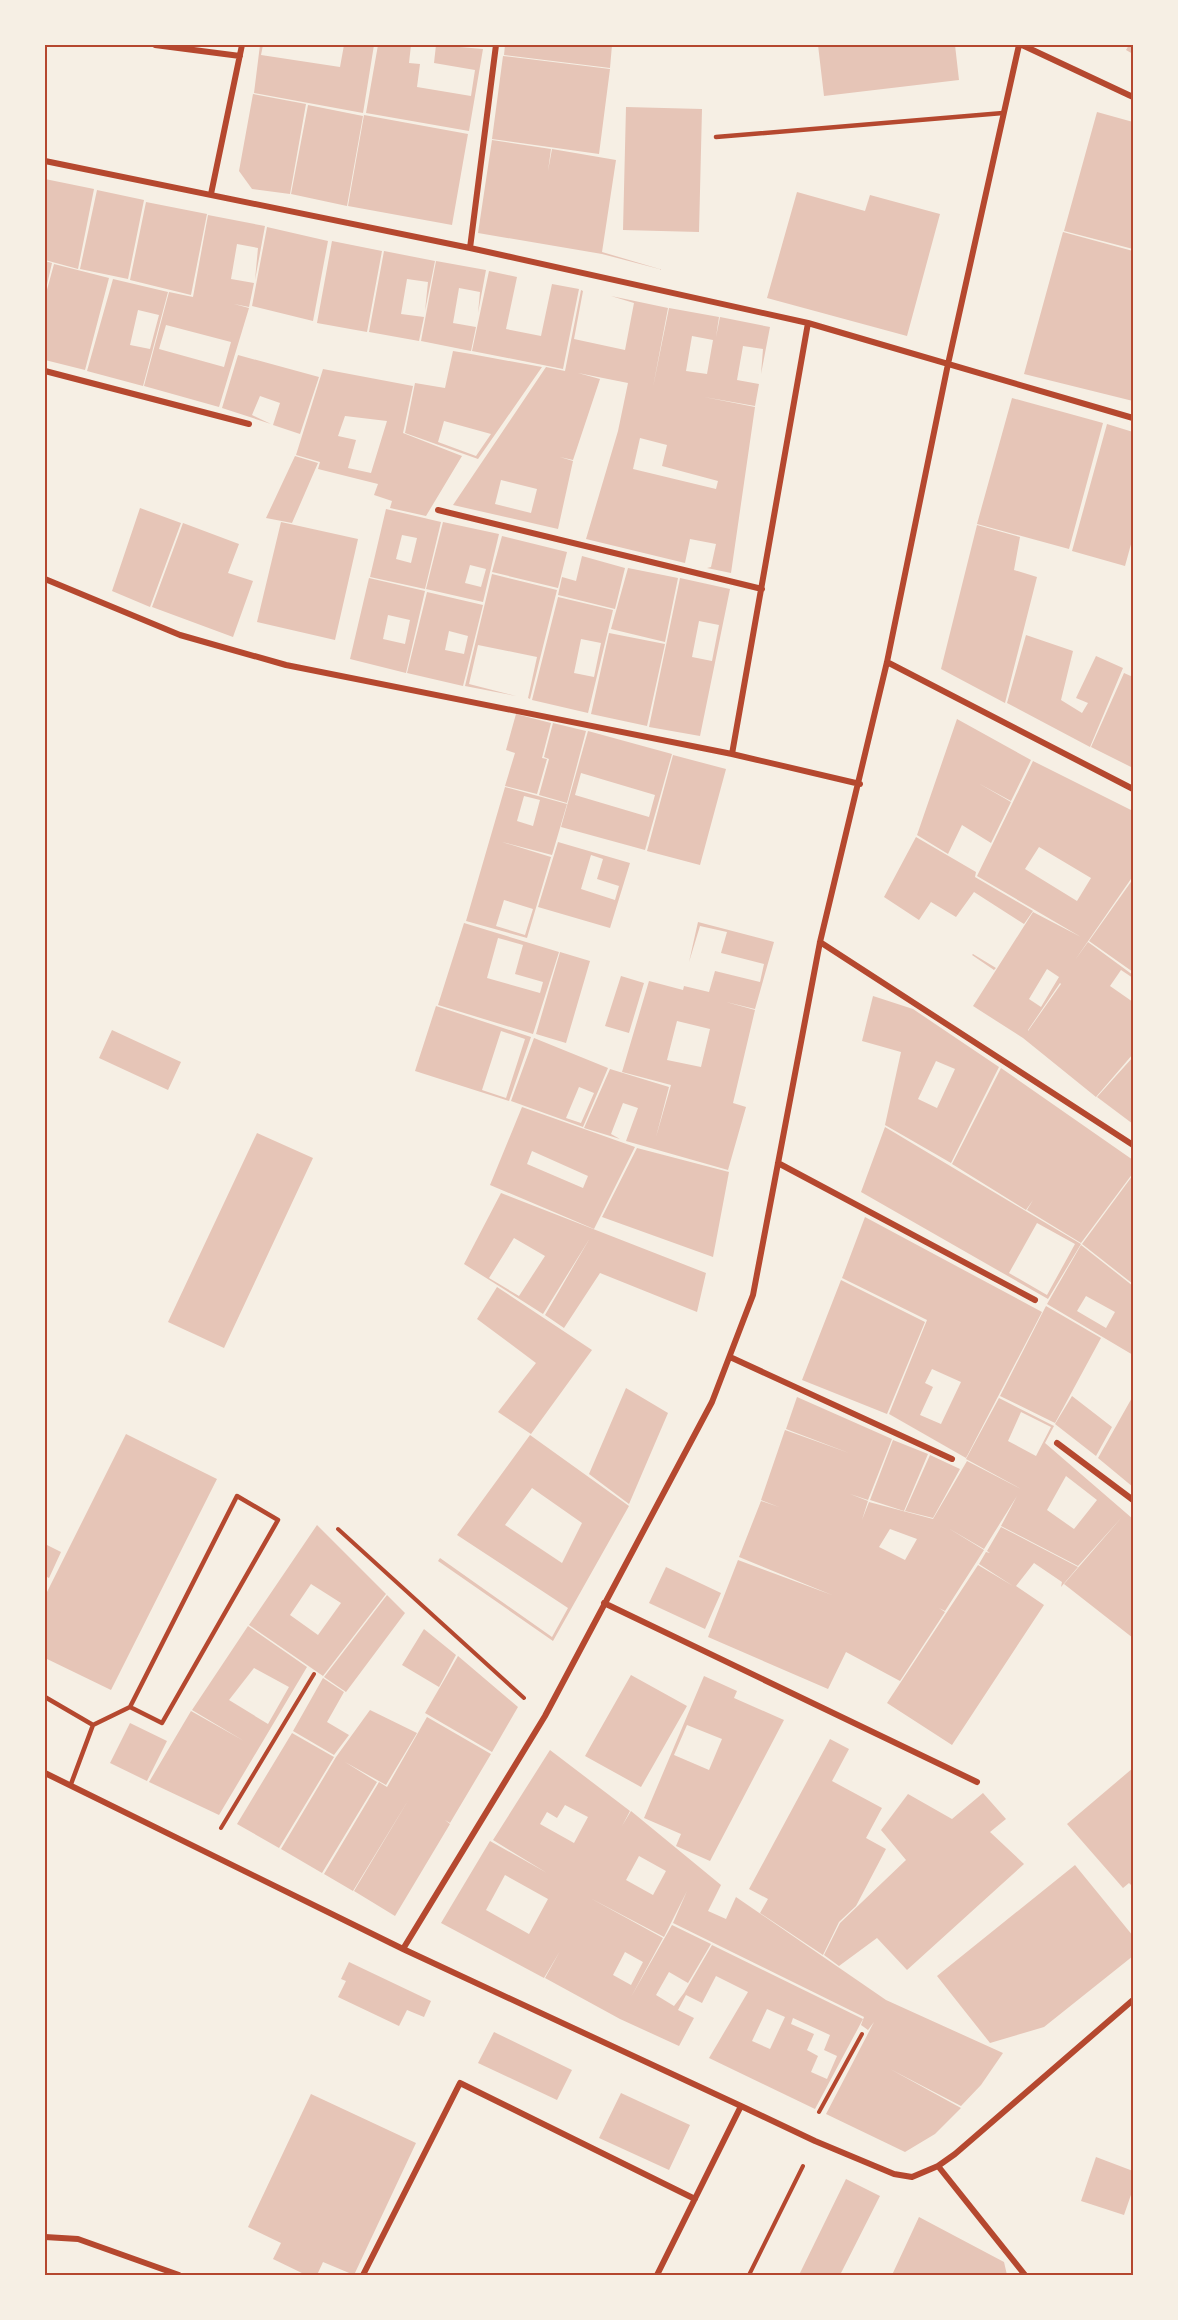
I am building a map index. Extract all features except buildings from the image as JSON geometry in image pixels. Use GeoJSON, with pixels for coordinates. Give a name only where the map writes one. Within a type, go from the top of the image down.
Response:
{"type":"FeatureCollection","features":[{"type":"Feature","properties":{"kind":"street"},"geometry":{"type":"LineString","coordinates":[[155,45],[240,56]]}},
{"type":"Feature","properties":{"kind":"street"},"geometry":{"type":"LineString","coordinates":[[211,194],[242,45]]}},
{"type":"Feature","properties":{"kind":"street"},"geometry":{"type":"LineString","coordinates":[[470,248],[496,45]]}},
{"type":"Feature","properties":{"kind":"street"},"geometry":{"type":"LineString","coordinates":[[403,1949],[545,1716],[712,1402],[753,1295],[820,942],[860,784],[948,364],[1020,45],[1133,97]]}},
{"type":"Feature","properties":{"kind":"street"},"geometry":{"type":"LineString","coordinates":[[45,161],[470,248],[808,323],[1133,418]]}},
{"type":"Feature","properties":{"kind":"street"},"geometry":{"type":"LineString","coordinates":[[732,754],[808,323]]}},
{"type":"Feature","properties":{"kind":"street"},"geometry":{"type":"LineString","coordinates":[[45,371],[249,424]]}},
{"type":"Feature","properties":{"kind":"street"},"geometry":{"type":"LineString","coordinates":[[438,510],[762,590]]}},
{"type":"Feature","properties":{"kind":"street"},"geometry":{"type":"LineString","coordinates":[[45,579],[180,635],[286,665],[732,754],[860,784]]}},
{"type":"Feature","properties":{"kind":"street"},"geometry":{"type":"LineString","coordinates":[[887,662],[1133,789]]}},
{"type":"Feature","properties":{"kind":"street"},"geometry":{"type":"LineString","coordinates":[[820,942],[1133,1145]]}},
{"type":"Feature","properties":{"kind":"street"},"geometry":{"type":"LineString","coordinates":[[778,1163],[1035,1300]]}},
{"type":"Feature","properties":{"kind":"street"},"geometry":{"type":"LineString","coordinates":[[730,1357],[952,1459]]}},
{"type":"Feature","properties":{"kind":"street"},"geometry":{"type":"LineString","coordinates":[[1057,1443],[1133,1500]]}},
{"type":"Feature","properties":{"kind":"street"},"geometry":{"type":"LineString","coordinates":[[604,1603],[976,1782]]}},
{"type":"Feature","properties":{"kind":"street"},"geometry":{"type":"LineString","coordinates":[[45,1773],[403,1949],[806,2137],[894,2174],[912,2177],[938,2166],[1133,2000]]}},
{"type":"Feature","properties":{"kind":"street"},"geometry":{"type":"LineString","coordinates":[[363,2275],[460,2083],[695,2199]]}},
{"type":"Feature","properties":{"kind":"street"},"geometry":{"type":"LineString","coordinates":[[657,2275],[741,2106]]}},
{"type":"Feature","properties":{"kind":"street"},"geometry":{"type":"LineString","coordinates":[[938,2166],[1025,2275]]}},
{"type":"Feature","properties":{"kind":"street"},"geometry":{"type":"LineString","coordinates":[[45,2237],[78,2239],[179,2275]]}},
{"type":"Feature","properties":{"kind":"lane"},"geometry":{"type":"LineString","coordinates":[[716,137],[1003,113]]}},
{"type":"Feature","properties":{"kind":"lane"},"geometry":{"type":"LineString","coordinates":[[71,1784],[93,1725],[130,1707],[237,1496],[278,1520],[162,1723],[130,1707]]}},
{"type":"Feature","properties":{"kind":"lane"},"geometry":{"type":"LineString","coordinates":[[45,1697],[93,1725]]}},
{"type":"Feature","properties":{"kind":"path"},"geometry":{"type":"LineString","coordinates":[[338,1529],[545,1716]]}},
{"type":"Feature","properties":{"kind":"path"},"geometry":{"type":"LineString","coordinates":[[206,1852],[314,1674]]}},
{"type":"Feature","properties":{"kind":"path"},"geometry":{"type":"LineString","coordinates":[[806,2137],[862,2034]]}},
{"type":"Feature","properties":{"kind":"path"},"geometry":{"type":"LineString","coordinates":[[749,2275],[815,2141]]}}]}
